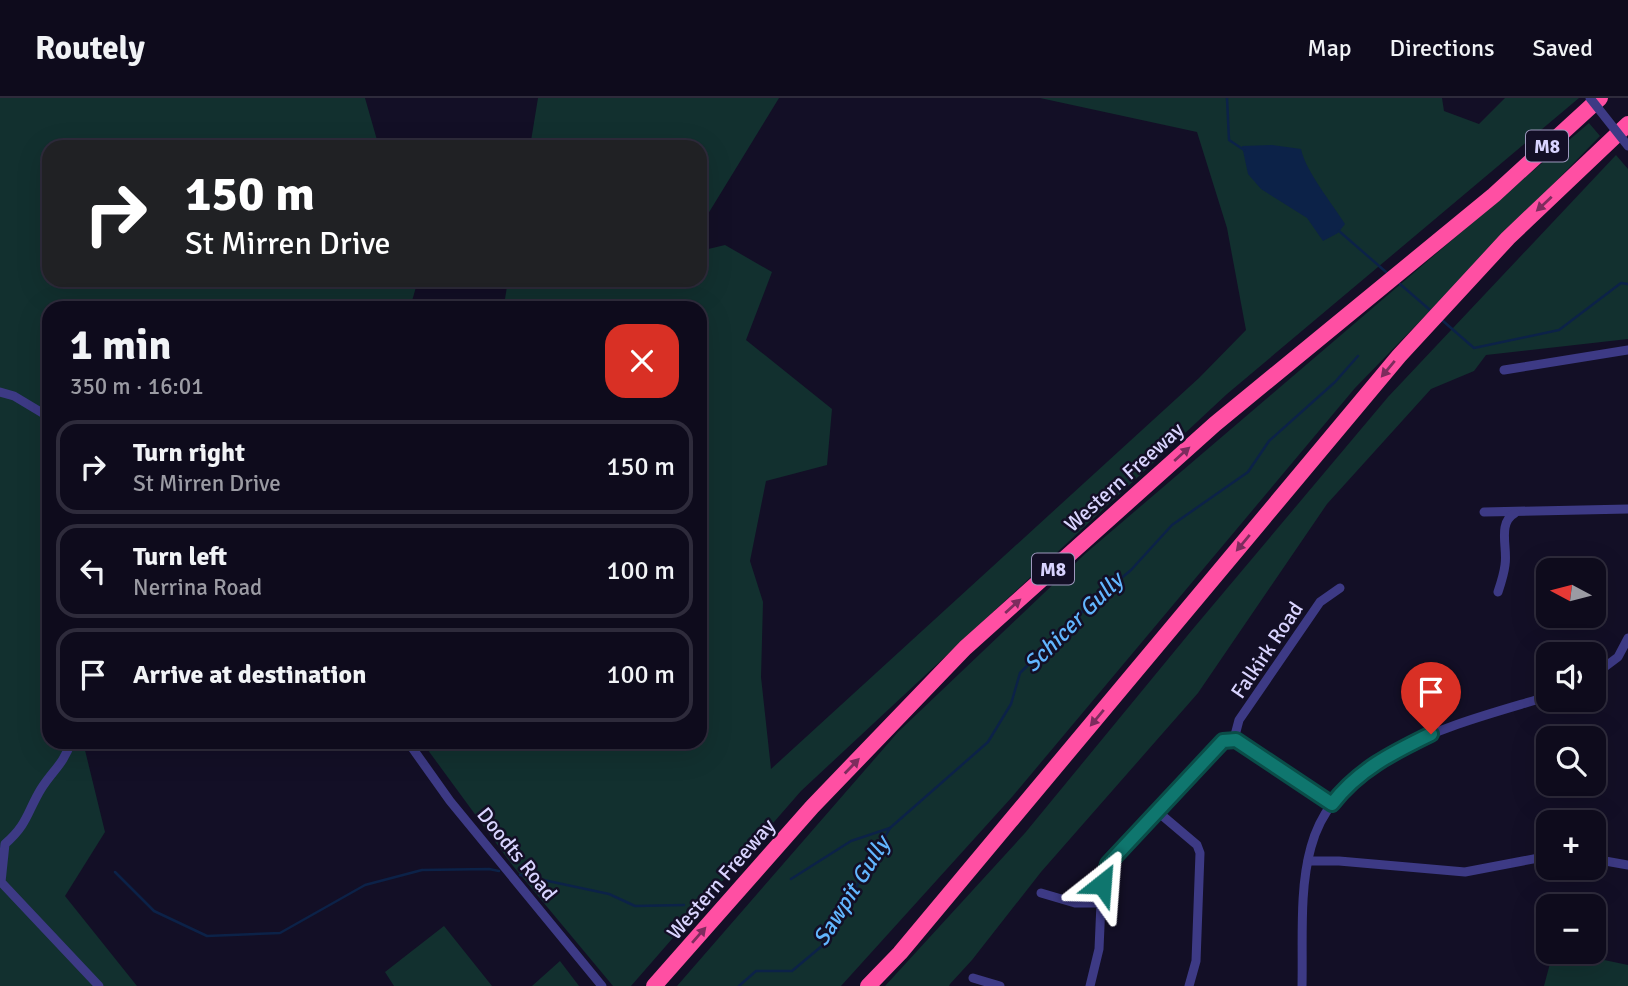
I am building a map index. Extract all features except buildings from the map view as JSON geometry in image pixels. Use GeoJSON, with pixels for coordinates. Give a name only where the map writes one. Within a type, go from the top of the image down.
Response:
{"type":"FeatureCollection","features":[{"type":"Feature","properties":{"kind":"highway","name":"Western Freeway"},"geometry":{"type":"LineString","coordinates":[[654,986],[812,807],[965,648],[1215,424],[1494,195],[1600,98]]}},
{"type":"Feature","properties":{"kind":"highway","name":"M8"},"geometry":{"type":"LineString","coordinates":[[868,986],[926,922],[1399,356],[1508,238],[1628,124]]}},
{"type":"Feature","properties":{"kind":"street"},"geometry":{"type":"LineString","coordinates":[[1590,98],[1628,146]]}},
{"type":"Feature","properties":{"kind":"street"},"geometry":{"type":"LineString","coordinates":[[1504,370],[1628,350]]}},
{"type":"Feature","properties":{"kind":"street"},"geometry":{"type":"LineString","coordinates":[[0,392],[14,396],[42,414]]}},
{"type":"Feature","properties":{"kind":"street"},"geometry":{"type":"LineString","coordinates":[[1484,512],[1628,509]]}},
{"type":"Feature","properties":{"kind":"street"},"geometry":{"type":"LineString","coordinates":[[1498,592],[1506,561],[1505,524],[1507,518],[1516,512]]}},
{"type":"Feature","properties":{"kind":"street","name":"Falkirk Road"},"geometry":{"type":"LineString","coordinates":[[1234,740],[1240,720],[1311,614],[1324,598],[1340,588]]}},
{"type":"Feature","properties":{"kind":"street"},"geometry":{"type":"LineString","coordinates":[[1606,666],[1618,657],[1628,638]]}},
{"type":"Feature","properties":{"kind":"street"},"geometry":{"type":"LineString","coordinates":[[1302,986],[1308,857],[1318,827],[1332,804],[1361,773],[1407,746],[1431,734],[1536,700]]}},
{"type":"Feature","properties":{"kind":"street"},"geometry":{"type":"LineString","coordinates":[[1088,986],[1099,948],[1102,880],[1108,864],[1219,744],[1234,740],[1332,804]]}},
{"type":"Feature","properties":{"kind":"street"},"geometry":{"type":"LineString","coordinates":[[69,749],[65,760],[43,785],[29,817],[16,835],[5,844],[1,882],[99,986]]}},
{"type":"Feature","properties":{"kind":"street","name":"Doodts Road"},"geometry":{"type":"LineString","coordinates":[[413,749],[450,801],[602,986]]}},
{"type":"Feature","properties":{"kind":"street"},"geometry":{"type":"LineString","coordinates":[[1158,812],[1198,845],[1200,853],[1196,961],[1189,986]]}},
{"type":"Feature","properties":{"kind":"street"},"geometry":{"type":"LineString","coordinates":[[1308,857],[1465,872],[1536,858]]}},
{"type":"Feature","properties":{"kind":"street"},"geometry":{"type":"LineString","coordinates":[[1606,861],[1628,865]]}},
{"type":"Feature","properties":{"kind":"street"},"geometry":{"type":"LineString","coordinates":[[1041,893],[1075,903],[1101,903]]}},
{"type":"Feature","properties":{"kind":"street"},"geometry":{"type":"LineString","coordinates":[[973,978],[1000,986]]}},
{"type":"Feature","properties":{"kind":"green space"},"geometry":{"type":"Polygon","coordinates":[[[0,98],[365,98],[377,140],[42,140],[42,287],[416,287],[412,301],[42,301],[42,749],[85,749],[105,832],[65,896],[137,986],[0,986],[0,98]]]}},
{"type":"Feature","properties":{"kind":"green space"},"geometry":{"type":"Polygon","coordinates":[[[538,98],[779,98],[707,216],[707,140],[531,140],[538,98]]]}},
{"type":"Feature","properties":{"kind":"green space"},"geometry":{"type":"Polygon","coordinates":[[[1040,98],[1442,98],[1444,111],[1479,124],[1505,98],[1579,98],[1227,394],[801,791],[631,986],[613,986],[513,866],[427,749],[707,749],[707,301],[502,301],[505,299],[507,287],[707,287],[707,249],[725,245],[772,272],[746,340],[832,409],[827,465],[766,481],[750,561],[763,602],[761,677],[771,769],[1199,378],[1246,330],[1227,228],[1197,132],[1040,98]]]}},
{"type":"Feature","properties":{"kind":"green space"},"geometry":{"type":"Polygon","coordinates":[[[1589,123],[1600,136],[1355,388],[1012,797],[841,986],[677,986],[898,732],[1086,553],[1589,123]]]}},
{"type":"Feature","properties":{"kind":"green space"},"geometry":{"type":"Polygon","coordinates":[[[1616,155],[1628,169],[1628,339],[1486,355],[1474,371],[1431,389],[1327,504],[1198,693],[1041,872],[949,986],[885,986],[1025,833],[1388,397],[1616,155]]]}},
{"type":"Feature","properties":{"kind":"green space"},"geometry":{"type":"Polygon","coordinates":[[[444,926],[492,986],[394,986],[385,972],[444,926]]]}},
{"type":"Feature","properties":{"kind":"green space"},"geometry":{"type":"Polygon","coordinates":[[[1606,960],[1628,965],[1628,986],[1544,986],[1550,964],[1606,964],[1606,960]]]}},
{"type":"Feature","properties":{"kind":"green space"},"geometry":{"type":"Polygon","coordinates":[[[560,961],[579,986],[532,986],[560,961]]]}},
{"type":"Feature","properties":{"kind":"water"},"geometry":{"type":"Polygon","coordinates":[[[1272,145],[1301,149],[1314,177],[1345,224],[1338,233],[1323,241],[1307,218],[1261,189],[1248,174],[1242,146],[1272,145]]]}},
{"type":"Feature","properties":{"kind":"waterway"},"geometry":{"type":"LineString","coordinates":[[1227,98],[1229,140],[1244,150]]}},
{"type":"Feature","properties":{"kind":"waterway"},"geometry":{"type":"LineString","coordinates":[[1339,231],[1386,272]]}},
{"type":"Feature","properties":{"kind":"waterway"},"geometry":{"type":"LineString","coordinates":[[1443,321],[1474,348],[1559,330],[1621,283],[1628,284]]}},
{"type":"Feature","properties":{"kind":"waterway","name":"Schicer Gully"},"geometry":{"type":"LineString","coordinates":[[1400,284],[1430,310]]}},
{"type":"Feature","properties":{"kind":"waterway","name":"Schicer Gully"},"geometry":{"type":"LineString","coordinates":[[791,879],[851,841],[890,828],[988,742],[1011,704],[1020,673],[1088,606],[1131,570],[1172,525],[1248,472],[1269,441],[1335,382],[1358,356]]}},
{"type":"Feature","properties":{"kind":"waterway","name":"Sawpit Gully"},"geometry":{"type":"LineString","coordinates":[[739,986],[756,971],[792,971],[823,945],[890,828]]}},
{"type":"Feature","properties":{"kind":"waterway","name":"Schicer Gully"},"geometry":{"type":"LineString","coordinates":[[115,872],[154,911],[207,936],[280,933],[365,885],[422,870],[499,871]]}},
{"type":"Feature","properties":{"kind":"waterway","name":"Schicer Gully"},"geometry":{"type":"LineString","coordinates":[[520,875],[609,894],[635,906],[684,905]]}},
{"type":"Feature","properties":{"kind":"route"},"geometry":{"type":"LineString","coordinates":[[1102,884],[1102,876],[1108,864],[1223,741],[1236,740],[1332,804],[1345,788],[1369,767],[1431,734]]}}]}
